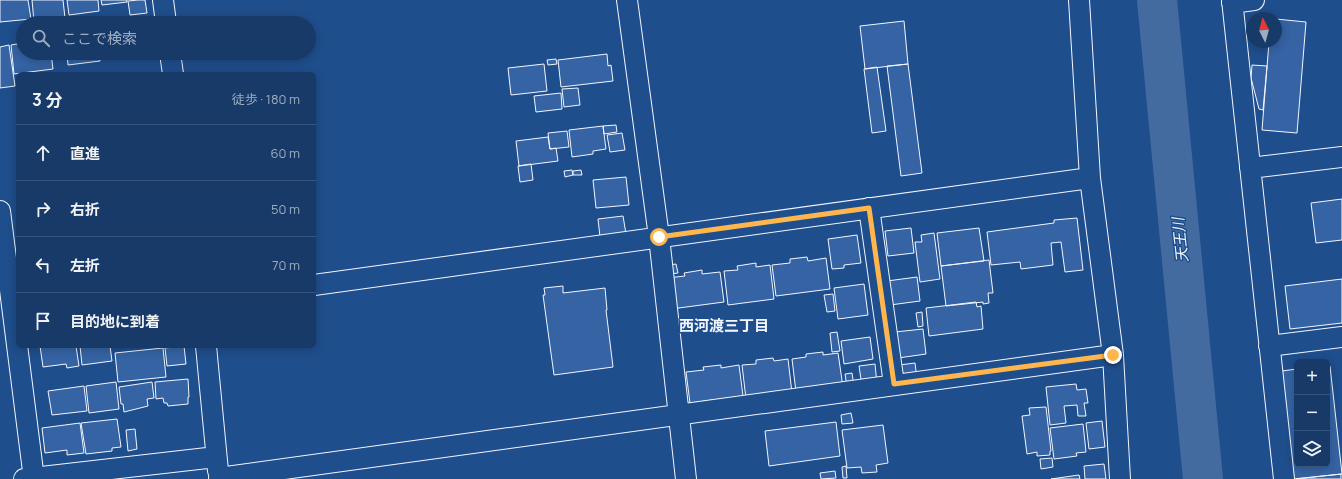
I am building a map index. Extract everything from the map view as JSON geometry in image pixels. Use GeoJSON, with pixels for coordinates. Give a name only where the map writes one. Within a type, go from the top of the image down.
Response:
{"type":"FeatureCollection","features":[{"type":"Feature","properties":{"kind":"street"},"geometry":{"type":"LineString","coordinates":[[163,0],[165,16]]}},
{"type":"Feature","properties":{"kind":"street"},"geometry":{"type":"LineString","coordinates":[[627,0],[659,237],[680,413],[686,479]]}},
{"type":"Feature","properties":{"kind":"street"},"geometry":{"type":"LineString","coordinates":[[1079,0],[1090,178],[1113,355],[1120,479]]}},
{"type":"Feature","properties":{"kind":"street"},"geometry":{"type":"LineString","coordinates":[[1254,0],[1232,1],[1284,479]]}},
{"type":"Feature","properties":{"kind":"street"},"geometry":{"type":"LineString","coordinates":[[171,60],[173,72]]}},
{"type":"Feature","properties":{"kind":"street"},"geometry":{"type":"LineString","coordinates":[[1250,168],[1342,157]]}},
{"type":"Feature","properties":{"kind":"street"},"geometry":{"type":"LineString","coordinates":[[316,285],[1090,178]]}},
{"type":"Feature","properties":{"kind":"street"},"geometry":{"type":"LineString","coordinates":[[869,208],[894,384]]}},
{"type":"Feature","properties":{"kind":"street"},"geometry":{"type":"LineString","coordinates":[[0,211],[31,479],[216,457]]}},
{"type":"Feature","properties":{"kind":"street"},"geometry":{"type":"LineString","coordinates":[[1269,346],[1342,337]]}},
{"type":"Feature","properties":{"kind":"street"},"geometry":{"type":"LineString","coordinates":[[206,348],[219,478],[680,413],[1113,355]]}},
{"type":"Feature","properties":{"kind":"building"},"geometry":{"type":"Polygon","coordinates":[[[0,0],[28,0],[31,16],[16,16],[16,20],[0,22],[0,0]]]}},
{"type":"Feature","properties":{"kind":"building"},"geometry":{"type":"Polygon","coordinates":[[[32,0],[63,0],[65,16],[33,16],[32,0]]]}},
{"type":"Feature","properties":{"kind":"building"},"geometry":{"type":"Polygon","coordinates":[[[67,0],[98,0],[99,11],[69,15],[67,0]]]}},
{"type":"Feature","properties":{"kind":"building"},"geometry":{"type":"Polygon","coordinates":[[[101,0],[127,0],[127,2],[102,5],[101,0]]]}},
{"type":"Feature","properties":{"kind":"building"},"geometry":{"type":"Polygon","coordinates":[[[145,0],[147,13],[130,15],[128,1],[145,0]]]}},
{"type":"Feature","properties":{"kind":"building"},"geometry":{"type":"Polygon","coordinates":[[[1282,20],[1306,22],[1297,133],[1262,130],[1269,48],[1282,48],[1282,20]]]}},
{"type":"Feature","properties":{"kind":"building"},"geometry":{"type":"Polygon","coordinates":[[[904,21],[908,64],[865,69],[860,26],[904,21]]]}},
{"type":"Feature","properties":{"kind":"building"},"geometry":{"type":"Polygon","coordinates":[[[16,44],[16,60],[52,60],[53,69],[16,72],[16,74],[14,74],[11,45],[16,44]]]}},
{"type":"Feature","properties":{"kind":"building"},"geometry":{"type":"Polygon","coordinates":[[[9,45],[15,86],[0,88],[0,47],[9,45]]]}},
{"type":"Feature","properties":{"kind":"building"},"geometry":{"type":"Polygon","coordinates":[[[607,54],[608,66],[611,65],[613,81],[561,87],[558,60],[607,54]]]}},
{"type":"Feature","properties":{"kind":"building"},"geometry":{"type":"Polygon","coordinates":[[[556,59],[557,64],[548,65],[547,60],[556,59]]]}},
{"type":"Feature","properties":{"kind":"building"},"geometry":{"type":"Polygon","coordinates":[[[68,60],[100,60],[100,61],[68,65],[68,60]]]}},
{"type":"Feature","properties":{"kind":"building"},"geometry":{"type":"Polygon","coordinates":[[[544,64],[547,91],[511,95],[508,68],[544,64]]]}},
{"type":"Feature","properties":{"kind":"building"},"geometry":{"type":"Polygon","coordinates":[[[908,64],[922,173],[901,176],[887,66],[908,64]]]}},
{"type":"Feature","properties":{"kind":"building"},"geometry":{"type":"Polygon","coordinates":[[[1252,65],[1267,66],[1263,110],[1259,109],[1251,78],[1252,65]]]}},
{"type":"Feature","properties":{"kind":"building"},"geometry":{"type":"Polygon","coordinates":[[[877,67],[886,131],[872,133],[864,69],[877,67]]]}},
{"type":"Feature","properties":{"kind":"building"},"geometry":{"type":"Polygon","coordinates":[[[578,88],[580,105],[564,107],[562,89],[578,88]]]}},
{"type":"Feature","properties":{"kind":"building"},"geometry":{"type":"Polygon","coordinates":[[[561,93],[562,109],[536,112],[534,96],[561,93]]]}},
{"type":"Feature","properties":{"kind":"building"},"geometry":{"type":"Polygon","coordinates":[[[616,125],[617,132],[604,134],[603,126],[616,125]]]}},
{"type":"Feature","properties":{"kind":"building"},"geometry":{"type":"Polygon","coordinates":[[[603,126],[606,149],[593,151],[593,154],[572,157],[569,130],[603,126]]]}},
{"type":"Feature","properties":{"kind":"building"},"geometry":{"type":"Polygon","coordinates":[[[567,131],[569,147],[550,149],[548,133],[567,131]]]}},
{"type":"Feature","properties":{"kind":"building"},"geometry":{"type":"Polygon","coordinates":[[[622,133],[625,150],[610,152],[607,135],[622,133]]]}},
{"type":"Feature","properties":{"kind":"building"},"geometry":{"type":"Polygon","coordinates":[[[548,137],[550,149],[556,148],[558,161],[519,166],[516,141],[548,137]]]}},
{"type":"Feature","properties":{"kind":"building"},"geometry":{"type":"Polygon","coordinates":[[[531,164],[533,180],[520,182],[518,166],[531,164]]]}},
{"type":"Feature","properties":{"kind":"building"},"geometry":{"type":"Polygon","coordinates":[[[572,170],[573,175],[565,177],[564,171],[572,170]]]}},
{"type":"Feature","properties":{"kind":"building"},"geometry":{"type":"Polygon","coordinates":[[[581,170],[582,175],[573,175],[573,171],[581,170]]]}},
{"type":"Feature","properties":{"kind":"building"},"geometry":{"type":"Polygon","coordinates":[[[626,177],[629,205],[596,208],[593,180],[626,177]]]}},
{"type":"Feature","properties":{"kind":"building"},"geometry":{"type":"Polygon","coordinates":[[[1342,199],[1342,240],[1316,243],[1311,203],[1342,199]]]}},
{"type":"Feature","properties":{"kind":"building"},"geometry":{"type":"Polygon","coordinates":[[[623,216],[626,234],[600,237],[598,219],[623,216]]]}},
{"type":"Feature","properties":{"kind":"building"},"geometry":{"type":"Polygon","coordinates":[[[1077,218],[1083,270],[1065,272],[1061,242],[1051,243],[1053,265],[1021,269],[1020,262],[991,265],[987,232],[1054,223],[1054,220],[1077,218]]]}},
{"type":"Feature","properties":{"kind":"building"},"geometry":{"type":"Polygon","coordinates":[[[911,228],[914,253],[888,256],[885,231],[911,228]]]}},
{"type":"Feature","properties":{"kind":"building"},"geometry":{"type":"Polygon","coordinates":[[[979,228],[984,261],[941,266],[937,233],[979,228]]]}},
{"type":"Feature","properties":{"kind":"building"},"geometry":{"type":"Polygon","coordinates":[[[934,233],[940,279],[920,282],[915,242],[922,242],[921,235],[934,233]]]}},
{"type":"Feature","properties":{"kind":"building"},"geometry":{"type":"Polygon","coordinates":[[[857,235],[861,263],[844,265],[844,268],[832,269],[828,239],[857,235]]]}},
{"type":"Feature","properties":{"kind":"building"},"geometry":{"type":"Polygon","coordinates":[[[807,257],[808,261],[826,258],[830,289],[776,296],[772,265],[790,263],[790,259],[807,257]]]}},
{"type":"Feature","properties":{"kind":"building"},"geometry":{"type":"Polygon","coordinates":[[[989,260],[993,293],[988,293],[989,303],[983,304],[983,302],[946,306],[941,266],[989,260]]]}},
{"type":"Feature","properties":{"kind":"building"},"geometry":{"type":"Polygon","coordinates":[[[756,263],[756,267],[770,265],[774,299],[728,305],[724,271],[738,270],[737,266],[756,263]]]}},
{"type":"Feature","properties":{"kind":"building"},"geometry":{"type":"Polygon","coordinates":[[[676,264],[678,273],[670,274],[669,265],[676,264]]]}},
{"type":"Feature","properties":{"kind":"building"},"geometry":{"type":"Polygon","coordinates":[[[702,270],[702,274],[720,272],[724,302],[671,309],[667,278],[685,276],[684,273],[702,270]]]}},
{"type":"Feature","properties":{"kind":"building"},"geometry":{"type":"Polygon","coordinates":[[[917,277],[920,301],[890,305],[887,281],[917,277]]]}},
{"type":"Feature","properties":{"kind":"building"},"geometry":{"type":"Polygon","coordinates":[[[1342,279],[1342,323],[1290,329],[1285,286],[1342,279]]]}},
{"type":"Feature","properties":{"kind":"building"},"geometry":{"type":"Polygon","coordinates":[[[864,284],[868,315],[838,319],[834,288],[864,284]]]}},
{"type":"Feature","properties":{"kind":"building"},"geometry":{"type":"Polygon","coordinates":[[[563,286],[563,293],[605,288],[606,310],[613,367],[554,375],[543,295],[545,295],[544,288],[563,286]]]}},
{"type":"Feature","properties":{"kind":"building"},"geometry":{"type":"Polygon","coordinates":[[[833,294],[835,311],[827,312],[824,295],[833,294]]]}},
{"type":"Feature","properties":{"kind":"building"},"geometry":{"type":"Polygon","coordinates":[[[976,302],[977,307],[981,306],[983,329],[929,336],[926,308],[976,302]]]}},
{"type":"Feature","properties":{"kind":"building"},"geometry":{"type":"Polygon","coordinates":[[[922,312],[923,326],[918,327],[916,313],[922,312]]]}},
{"type":"Feature","properties":{"kind":"building"},"geometry":{"type":"Polygon","coordinates":[[[923,329],[926,354],[898,358],[895,332],[923,329]]]}},
{"type":"Feature","properties":{"kind":"building"},"geometry":{"type":"Polygon","coordinates":[[[837,332],[840,351],[832,352],[830,333],[837,332]]]}},
{"type":"Feature","properties":{"kind":"building"},"geometry":{"type":"Polygon","coordinates":[[[870,337],[873,359],[844,364],[841,341],[870,337]]]}},
{"type":"Feature","properties":{"kind":"building"},"geometry":{"type":"Polygon","coordinates":[[[40,348],[76,348],[79,366],[67,368],[66,364],[43,367],[40,348]]]}},
{"type":"Feature","properties":{"kind":"building"},"geometry":{"type":"Polygon","coordinates":[[[80,348],[110,348],[112,361],[82,365],[80,348]]]}},
{"type":"Feature","properties":{"kind":"building"},"geometry":{"type":"Polygon","coordinates":[[[163,348],[166,377],[118,382],[115,353],[163,348]]]}},
{"type":"Feature","properties":{"kind":"building"},"geometry":{"type":"Polygon","coordinates":[[[165,348],[184,348],[186,364],[167,366],[165,348]]]}},
{"type":"Feature","properties":{"kind":"building"},"geometry":{"type":"Polygon","coordinates":[[[823,352],[823,355],[838,353],[843,387],[796,392],[792,359],[806,357],[806,354],[823,352]]]}},
{"type":"Feature","properties":{"kind":"building"},"geometry":{"type":"Polygon","coordinates":[[[773,358],[774,361],[788,359],[792,393],[746,399],[742,365],[756,364],[756,360],[773,358]]]}},
{"type":"Feature","properties":{"kind":"building"},"geometry":{"type":"Polygon","coordinates":[[[915,363],[917,379],[901,381],[899,365],[915,363]]]}},
{"type":"Feature","properties":{"kind":"building"},"geometry":{"type":"Polygon","coordinates":[[[875,364],[877,384],[862,386],[859,366],[875,364]]]}},
{"type":"Feature","properties":{"kind":"building"},"geometry":{"type":"Polygon","coordinates":[[[721,365],[721,368],[739,365],[743,396],[690,403],[686,372],[704,370],[703,367],[721,365]]]}},
{"type":"Feature","properties":{"kind":"building"},"geometry":{"type":"Polygon","coordinates":[[[1330,366],[1342,474],[1293,479],[1282,371],[1294,369],[1294,467],[1330,467],[1330,366]]]}},
{"type":"Feature","properties":{"kind":"building"},"geometry":{"type":"Polygon","coordinates":[[[852,373],[854,386],[847,387],[845,374],[852,373]]]}},
{"type":"Feature","properties":{"kind":"building"},"geometry":{"type":"Polygon","coordinates":[[[188,379],[188,404],[168,406],[167,403],[164,403],[163,398],[156,399],[155,382],[188,379]]]}},
{"type":"Feature","properties":{"kind":"building"},"geometry":{"type":"Polygon","coordinates":[[[116,382],[119,409],[89,413],[86,386],[116,382]]]}},
{"type":"Feature","properties":{"kind":"building"},"geometry":{"type":"Polygon","coordinates":[[[152,382],[154,398],[147,399],[148,406],[124,412],[123,404],[121,404],[119,387],[152,382]]]}},
{"type":"Feature","properties":{"kind":"building"},"geometry":{"type":"Polygon","coordinates":[[[1076,384],[1077,390],[1086,389],[1088,403],[1084,403],[1086,416],[1078,416],[1077,405],[1064,406],[1066,423],[1050,425],[1046,387],[1076,384]]]}},
{"type":"Feature","properties":{"kind":"building"},"geometry":{"type":"Polygon","coordinates":[[[84,386],[87,411],[52,415],[48,391],[84,386]]]}},
{"type":"Feature","properties":{"kind":"building"},"geometry":{"type":"Polygon","coordinates":[[[1046,407],[1051,451],[1050,455],[1037,456],[1037,452],[1027,454],[1022,416],[1030,415],[1029,408],[1046,407]]]}},
{"type":"Feature","properties":{"kind":"building"},"geometry":{"type":"Polygon","coordinates":[[[851,413],[853,423],[842,424],[841,415],[851,413]]]}},
{"type":"Feature","properties":{"kind":"building"},"geometry":{"type":"Polygon","coordinates":[[[117,419],[121,447],[112,448],[112,451],[86,454],[81,423],[117,419]]]}},
{"type":"Feature","properties":{"kind":"building"},"geometry":{"type":"Polygon","coordinates":[[[1102,421],[1105,447],[1089,449],[1086,423],[1102,421]]]}},
{"type":"Feature","properties":{"kind":"building"},"geometry":{"type":"Polygon","coordinates":[[[836,422],[840,456],[769,466],[765,431],[836,422]]]}},
{"type":"Feature","properties":{"kind":"building"},"geometry":{"type":"Polygon","coordinates":[[[80,423],[84,453],[67,455],[67,450],[45,453],[42,428],[80,423]]]}},
{"type":"Feature","properties":{"kind":"building"},"geometry":{"type":"Polygon","coordinates":[[[1083,424],[1086,452],[1076,453],[1077,456],[1054,459],[1050,428],[1083,424]]]}},
{"type":"Feature","properties":{"kind":"building"},"geometry":{"type":"Polygon","coordinates":[[[883,425],[888,463],[876,465],[877,472],[862,473],[861,467],[847,468],[842,430],[883,425]]]}},
{"type":"Feature","properties":{"kind":"building"},"geometry":{"type":"Polygon","coordinates":[[[135,429],[137,449],[128,451],[126,430],[135,429]]]}},
{"type":"Feature","properties":{"kind":"building"},"geometry":{"type":"Polygon","coordinates":[[[1052,458],[1053,467],[1041,469],[1040,459],[1052,458]]]}},
{"type":"Feature","properties":{"kind":"building"},"geometry":{"type":"Polygon","coordinates":[[[1104,464],[1106,479],[1085,479],[1084,466],[1104,464]]]}},
{"type":"Feature","properties":{"kind":"building"},"geometry":{"type":"Polygon","coordinates":[[[846,466],[847,478],[843,478],[842,467],[846,466]]]}},
{"type":"Feature","properties":{"kind":"building"},"geometry":{"type":"Polygon","coordinates":[[[835,471],[836,478],[821,479],[820,473],[835,471]]]}},
{"type":"Feature","properties":{"kind":"building"},"geometry":{"type":"Polygon","coordinates":[[[1341,474],[1341,479],[1296,479],[1341,474]]]}},
{"type":"Feature","properties":{"kind":"building"},"geometry":{"type":"Polygon","coordinates":[[[1079,475],[1080,479],[1051,479],[1079,475]]]}},
{"type":"Feature","properties":{"kind":"waterway","name":"天王川"},"geometry":{"type":"LineString","coordinates":[[1157,0],[1203,479]]}},
{"type":"Feature","properties":{"kind":"district","name":"西河渡三丁目"},"geometry":{"type":"Point","coordinates":[724,325]}},
{"type":"Feature","properties":{"kind":"route"},"geometry":{"type":"LineString","coordinates":[[659,237],[869,208],[894,384],[1113,355]]}}]}
